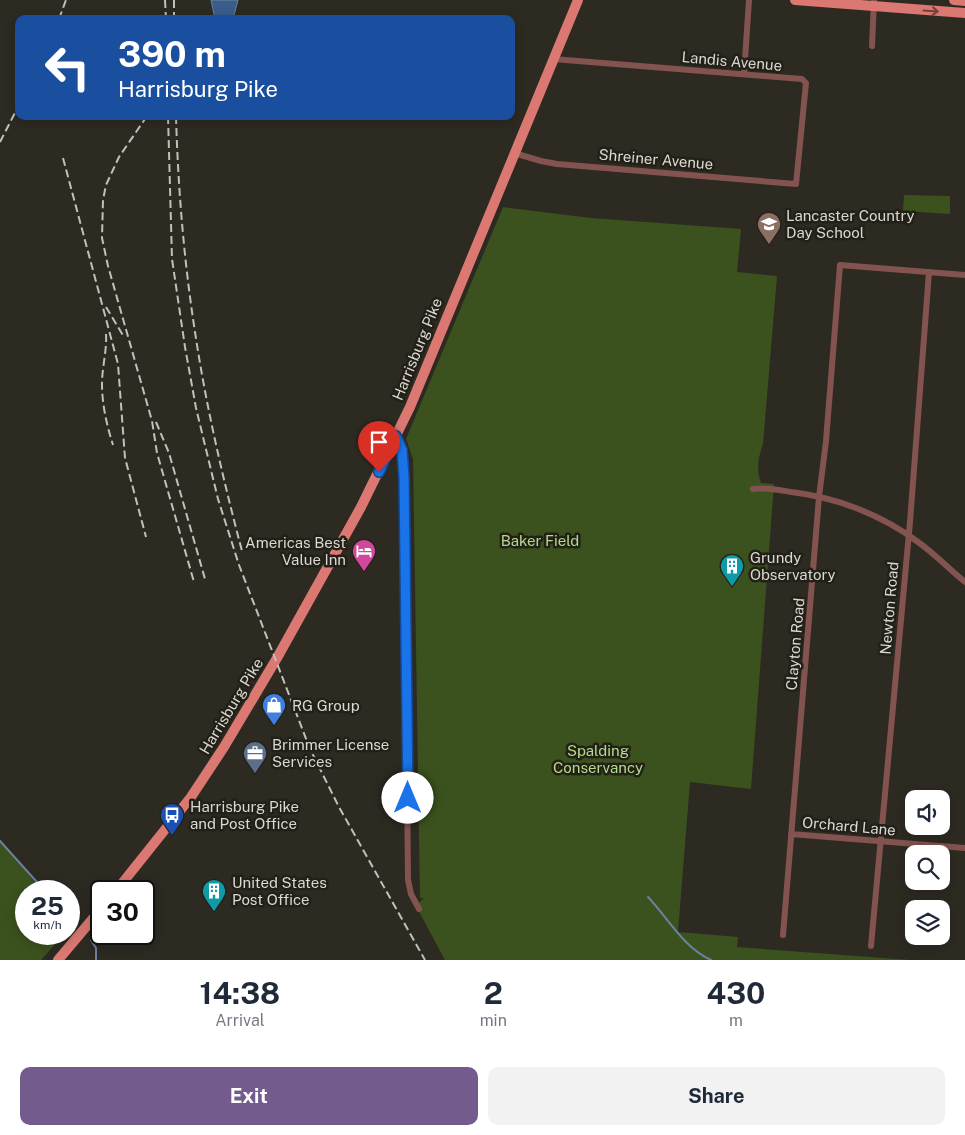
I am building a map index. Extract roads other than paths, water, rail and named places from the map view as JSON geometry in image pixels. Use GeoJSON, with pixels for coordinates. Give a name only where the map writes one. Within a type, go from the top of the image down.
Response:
{"type":"FeatureCollection","features":[{"type":"Feature","properties":{"kind":"main road","name":"Harrisburg Pike"},"geometry":{"type":"LineString","coordinates":[[125,880],[191,797],[249,707],[340,548],[396,436],[432,356],[578,0]]}},
{"type":"Feature","properties":{"kind":"main road"},"geometry":{"type":"LineString","coordinates":[[795,0],[873,3],[965,13]]}},
{"type":"Feature","properties":{"kind":"main road"},"geometry":{"type":"LineString","coordinates":[[954,0],[965,1]]}},
{"type":"Feature","properties":{"kind":"main road"},"geometry":{"type":"LineString","coordinates":[[60,959],[90,922]]}},
{"type":"Feature","properties":{"kind":"street"},"geometry":{"type":"LineString","coordinates":[[744,74],[749,0]]}},
{"type":"Feature","properties":{"kind":"street"},"geometry":{"type":"LineString","coordinates":[[872,46],[873,3]]}},
{"type":"Feature","properties":{"kind":"street","name":"Landis Avenue"},"geometry":{"type":"LineString","coordinates":[[553,59],[805,80],[796,184]]}},
{"type":"Feature","properties":{"kind":"street","name":"Shreiner Avenue"},"geometry":{"type":"LineString","coordinates":[[514,153],[557,164],[796,184]]}},
{"type":"Feature","properties":{"kind":"street","name":"Clayton Road"},"geometry":{"type":"LineString","coordinates":[[783,935],[840,265],[929,272]]}},
{"type":"Feature","properties":{"kind":"street"},"geometry":{"type":"LineString","coordinates":[[929,272],[965,275]]}},
{"type":"Feature","properties":{"kind":"street","name":"Newton Road"},"geometry":{"type":"LineString","coordinates":[[871,946],[908,535],[929,272]]}},
{"type":"Feature","properties":{"kind":"street"},"geometry":{"type":"LineString","coordinates":[[396,436],[402,450],[404,477],[408,880],[411,894],[418,909]]}},
{"type":"Feature","properties":{"kind":"street"},"geometry":{"type":"LineString","coordinates":[[753,489],[779,490],[819,497],[858,509],[908,535],[935,555],[965,582]]}},
{"type":"Feature","properties":{"kind":"street","name":"Orchard Lane"},"geometry":{"type":"LineString","coordinates":[[791,834],[965,848]]}},
{"type":"Feature","properties":{"kind":"water"},"geometry":{"type":"Polygon","coordinates":[[[211,0],[238,0],[234,15],[214,15],[211,0]]]}},
{"type":"Feature","properties":{"kind":"waterway"},"geometry":{"type":"LineString","coordinates":[[0,841],[35,880]]}},
{"type":"Feature","properties":{"kind":"waterway"},"geometry":{"type":"LineString","coordinates":[[648,897],[684,940],[692,948],[711,960]]}},
{"type":"Feature","properties":{"kind":"waterway"},"geometry":{"type":"LineString","coordinates":[[94,945],[96,960]]}},
{"type":"Feature","properties":{"kind":"railway"},"geometry":{"type":"LineString","coordinates":[[60,15],[66,0]]}},
{"type":"Feature","properties":{"kind":"railway"},"geometry":{"type":"LineString","coordinates":[[165,0],[166,15]]}},
{"type":"Feature","properties":{"kind":"railway"},"geometry":{"type":"LineString","coordinates":[[174,0],[174,15]]}},
{"type":"Feature","properties":{"kind":"railway"},"geometry":{"type":"LineString","coordinates":[[0,142],[15,113]]}},
{"type":"Feature","properties":{"kind":"railway"},"geometry":{"type":"LineString","coordinates":[[144,120],[119,157],[106,185],[103,200],[102,238],[108,266],[152,421],[157,453],[194,582]]}},
{"type":"Feature","properties":{"kind":"railway"},"geometry":{"type":"LineString","coordinates":[[168,120],[172,259],[196,408],[218,499],[239,565],[310,749],[339,807],[425,960]]}},
{"type":"Feature","properties":{"kind":"railway"},"geometry":{"type":"LineString","coordinates":[[176,120],[182,224],[195,332],[204,387],[242,551]]}},
{"type":"Feature","properties":{"kind":"railway"},"geometry":{"type":"LineString","coordinates":[[63,158],[118,364],[125,458],[146,537]]}},
{"type":"Feature","properties":{"kind":"railway"},"geometry":{"type":"LineString","coordinates":[[106,307],[124,337]]}},
{"type":"Feature","properties":{"kind":"railway"},"geometry":{"type":"LineString","coordinates":[[106,334],[102,392],[105,415],[113,445]]}},
{"type":"Feature","properties":{"kind":"railway"},"geometry":{"type":"LineString","coordinates":[[156,422],[169,453],[205,579]]}},
{"type":"Feature","properties":{"kind":"place","name":"Lancaster Country Day School"},"geometry":{"type":"Point","coordinates":[769,245]}},
{"type":"Feature","properties":{"kind":"place","name":"Americas Best Value Inn"},"geometry":{"type":"Point","coordinates":[364,572]}},
{"type":"Feature","properties":{"kind":"place","name":"Grundy Observatory"},"geometry":{"type":"Point","coordinates":[732,587]}},
{"type":"Feature","properties":{"kind":"place","name":"RG Group"},"geometry":{"type":"Point","coordinates":[274,726]}},
{"type":"Feature","properties":{"kind":"place","name":"Brimmer License Services"},"geometry":{"type":"Point","coordinates":[255,774]}},
{"type":"Feature","properties":{"kind":"place","name":"Harrisburg Pike and Post Office"},"geometry":{"type":"Point","coordinates":[172,836]}},
{"type":"Feature","properties":{"kind":"place","name":"United States Post Office"},"geometry":{"type":"Point","coordinates":[214,912]}},
{"type":"Feature","properties":{"kind":"park label","name":"Baker Field"},"geometry":{"type":"Point","coordinates":[540,540]}},
{"type":"Feature","properties":{"kind":"park label","name":"Spalding Conservancy"},"geometry":{"type":"Point","coordinates":[598,758]}}]}
